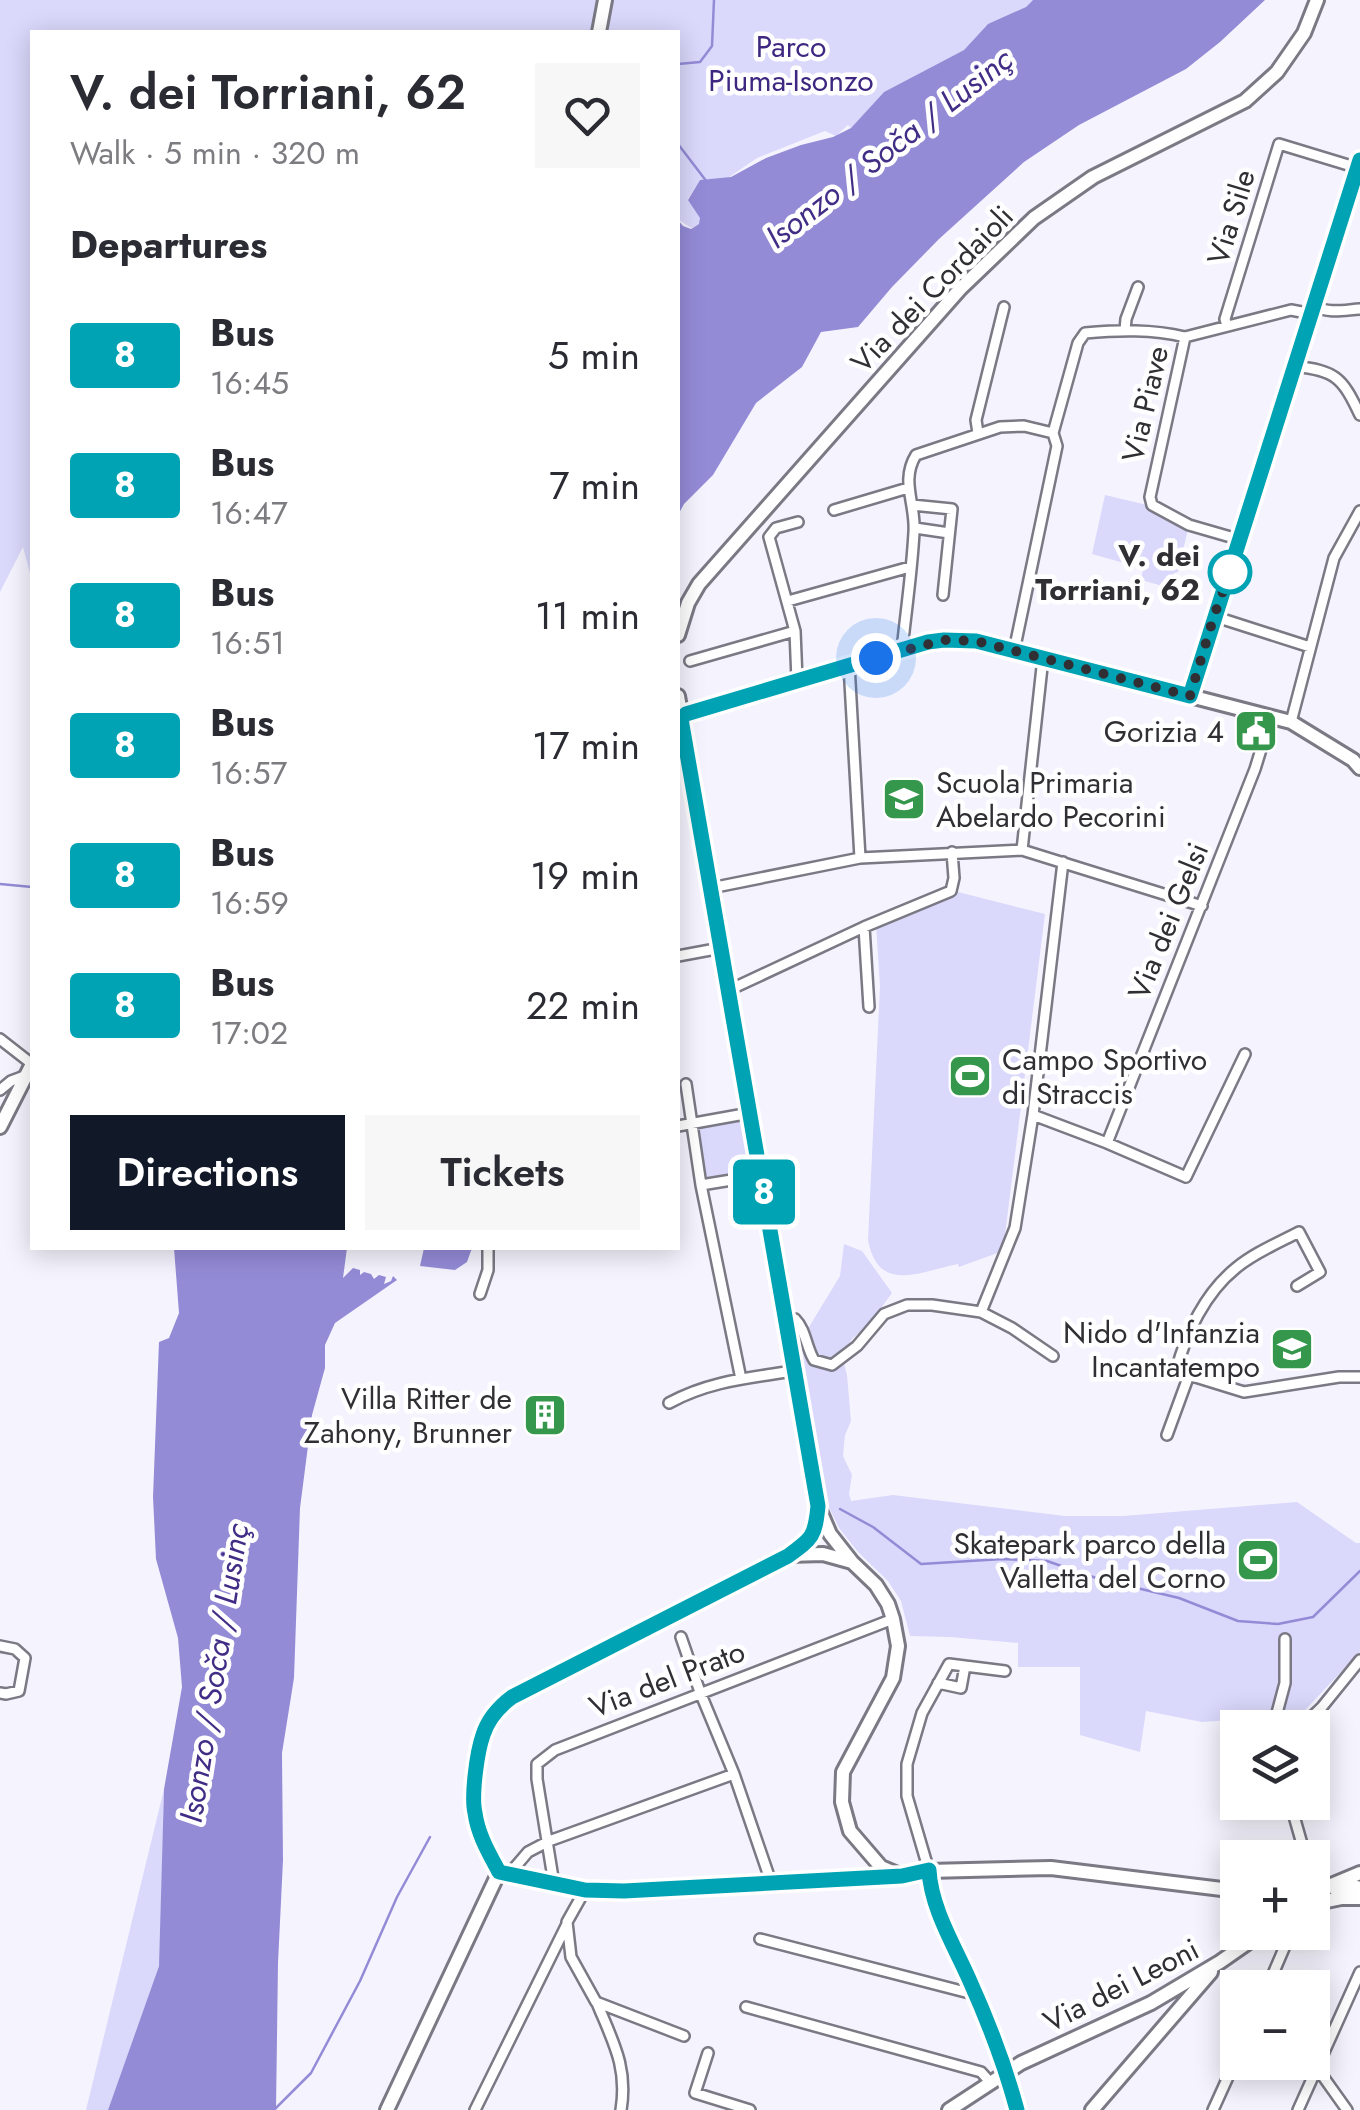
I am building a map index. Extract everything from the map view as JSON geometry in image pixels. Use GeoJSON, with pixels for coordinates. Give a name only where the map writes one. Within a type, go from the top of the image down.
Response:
{"type":"FeatureCollection","features":[{"type":"Feature","properties":{"kind":"street"},"geometry":{"type":"LineString","coordinates":[[599,30],[605,0]]}},
{"type":"Feature","properties":{"kind":"street","name":"Via dei Cordaioli"},"geometry":{"type":"LineString","coordinates":[[680,629],[699,584],[960,289],[1034,218],[1093,177],[1245,100],[1277,72],[1304,33],[1318,0]]}},
{"type":"Feature","properties":{"kind":"street","name":"Via Sile"},"geometry":{"type":"LineString","coordinates":[[1226,326],[1280,144],[1359,164]]}},
{"type":"Feature","properties":{"kind":"street"},"geometry":{"type":"LineString","coordinates":[[1190,696],[1359,164]]}},
{"type":"Feature","properties":{"kind":"street"},"geometry":{"type":"LineString","coordinates":[[1125,330],[1138,287]]}},
{"type":"Feature","properties":{"kind":"street"},"geometry":{"type":"LineString","coordinates":[[978,434],[976,420],[1004,307]]}},
{"type":"Feature","properties":{"kind":"street","name":"Via Piave"},"geometry":{"type":"LineString","coordinates":[[1053,433],[1078,343],[1085,334],[1125,330],[1186,337],[1291,310],[1360,308]]}},
{"type":"Feature","properties":{"kind":"street","name":"Via Piave"},"geometry":{"type":"LineString","coordinates":[[1186,337],[1150,497],[1152,505],[1189,525],[1241,540]]}},
{"type":"Feature","properties":{"kind":"street"},"geometry":{"type":"LineString","coordinates":[[1294,366],[1327,370],[1349,392],[1360,415]]}},
{"type":"Feature","properties":{"kind":"street"},"geometry":{"type":"LineString","coordinates":[[902,650],[915,528],[908,473],[916,455],[1013,425],[1053,433],[1057,446],[1014,651]]}},
{"type":"Feature","properties":{"kind":"street"},"geometry":{"type":"LineString","coordinates":[[834,510],[908,488]]}},
{"type":"Feature","properties":{"kind":"street"},"geometry":{"type":"LineString","coordinates":[[912,505],[952,508],[943,595]]}},
{"type":"Feature","properties":{"kind":"street"},"geometry":{"type":"LineString","coordinates":[[1291,722],[1334,558],[1360,510]]}},
{"type":"Feature","properties":{"kind":"street"},"geometry":{"type":"LineString","coordinates":[[797,680],[794,631],[769,537],[776,528],[798,522]]}},
{"type":"Feature","properties":{"kind":"street"},"geometry":{"type":"LineString","coordinates":[[915,528],[950,532]]}},
{"type":"Feature","properties":{"kind":"street"},"geometry":{"type":"LineString","coordinates":[[788,601],[910,568]]}},
{"type":"Feature","properties":{"kind":"street"},"geometry":{"type":"LineString","coordinates":[[1214,616],[1310,646]]}},
{"type":"Feature","properties":{"kind":"street"},"geometry":{"type":"LineString","coordinates":[[690,661],[794,631]]}},
{"type":"Feature","properties":{"kind":"street"},"geometry":{"type":"LineString","coordinates":[[680,720],[686,714],[797,680],[928,642],[959,639],[1291,722],[1354,760],[1360,768]]}},
{"type":"Feature","properties":{"kind":"street"},"geometry":{"type":"LineString","coordinates":[[1022,850],[1044,658]]}},
{"type":"Feature","properties":{"kind":"street"},"geometry":{"type":"LineString","coordinates":[[849,665],[860,858]]}},
{"type":"Feature","properties":{"kind":"street","name":"Via dei Gelsi"},"geometry":{"type":"LineString","coordinates":[[1108,1142],[1256,770],[1271,717]]}},
{"type":"Feature","properties":{"kind":"street"},"geometry":{"type":"LineString","coordinates":[[680,726],[818,1506],[830,1534],[888,1604],[898,1646],[892,1678],[843,1772],[842,1802],[850,1831],[882,1867],[902,1876]]}},
{"type":"Feature","properties":{"kind":"street"},"geometry":{"type":"LineString","coordinates":[[711,888],[860,858],[1022,850],[1202,906]]}},
{"type":"Feature","properties":{"kind":"street"},"geometry":{"type":"LineString","coordinates":[[727,992],[950,891],[954,878],[952,852]]}},
{"type":"Feature","properties":{"kind":"street"},"geometry":{"type":"LineString","coordinates":[[981,1312],[1015,1228],[1064,862]]}},
{"type":"Feature","properties":{"kind":"street"},"geometry":{"type":"LineString","coordinates":[[864,927],[869,1007]]}},
{"type":"Feature","properties":{"kind":"street"},"geometry":{"type":"LineString","coordinates":[[680,956],[721,948]]}},
{"type":"Feature","properties":{"kind":"street"},"geometry":{"type":"LineString","coordinates":[[0,1038],[30,1070]]}},
{"type":"Feature","properties":{"kind":"street"},"geometry":{"type":"LineString","coordinates":[[1033,1115],[1108,1142],[1186,1177],[1245,1054]]}},
{"type":"Feature","properties":{"kind":"street"},"geometry":{"type":"LineString","coordinates":[[0,1090],[30,1070]]}},
{"type":"Feature","properties":{"kind":"street"},"geometry":{"type":"LineString","coordinates":[[0,1127],[30,1070]]}},
{"type":"Feature","properties":{"kind":"street"},"geometry":{"type":"LineString","coordinates":[[686,1084],[701,1185],[741,1379]]}},
{"type":"Feature","properties":{"kind":"street"},"geometry":{"type":"LineString","coordinates":[[680,1126],[750,1114]]}},
{"type":"Feature","properties":{"kind":"street"},"geometry":{"type":"LineString","coordinates":[[701,1185],[762,1175]]}},
{"type":"Feature","properties":{"kind":"street"},"geometry":{"type":"LineString","coordinates":[[1176,1371],[1182,1346],[1214,1288],[1238,1266],[1299,1232],[1320,1272],[1297,1286]]}},
{"type":"Feature","properties":{"kind":"street"},"geometry":{"type":"LineString","coordinates":[[480,1294],[488,1270],[488,1250]]}},
{"type":"Feature","properties":{"kind":"street"},"geometry":{"type":"LineString","coordinates":[[784,1321],[794,1319],[802,1326],[814,1360],[832,1365],[856,1346],[884,1314],[907,1305],[932,1304],[981,1312],[1053,1356]]}},
{"type":"Feature","properties":{"kind":"street"},"geometry":{"type":"LineString","coordinates":[[1144,1368],[1176,1371],[1244,1392],[1360,1377]]}},
{"type":"Feature","properties":{"kind":"street"},"geometry":{"type":"LineString","coordinates":[[669,1403],[709,1384],[793,1371]]}},
{"type":"Feature","properties":{"kind":"street"},"geometry":{"type":"LineString","coordinates":[[1166,1435],[1189,1375]]}},
{"type":"Feature","properties":{"kind":"street"},"geometry":{"type":"LineString","coordinates":[[818,1506],[816,1531],[788,1556],[502,1704],[483,1734],[473,1793],[480,1835],[504,1872],[585,1890],[624,1891],[902,1876],[929,1870],[1050,1868],[1220,1889]]}},
{"type":"Feature","properties":{"kind":"street"},"geometry":{"type":"LineString","coordinates":[[788,1556],[823,1554],[852,1562]]}},
{"type":"Feature","properties":{"kind":"street","name":"Via del Prato"},"geometry":{"type":"LineString","coordinates":[[549,1842],[537,1764],[555,1750],[893,1618]]}},
{"type":"Feature","properties":{"kind":"street"},"geometry":{"type":"LineString","coordinates":[[681,1638],[734,1774],[770,1882]]}},
{"type":"Feature","properties":{"kind":"street"},"geometry":{"type":"LineString","coordinates":[[1278,1710],[1285,1683],[1285,1640]]}},
{"type":"Feature","properties":{"kind":"street"},"geometry":{"type":"LineString","coordinates":[[0,1646],[16,1650],[25,1658],[18,1691],[0,1693]]}},
{"type":"Feature","properties":{"kind":"street"},"geometry":{"type":"LineString","coordinates":[[1318,1710],[1360,1660]]}},
{"type":"Feature","properties":{"kind":"street"},"geometry":{"type":"LineString","coordinates":[[1004,1671],[949,1664],[922,1713],[907,1764],[907,1796],[933,1897],[976,1995],[1017,2110]]}},
{"type":"Feature","properties":{"kind":"street"},"geometry":{"type":"LineString","coordinates":[[938,1684],[961,1688],[964,1666]]}},
{"type":"Feature","properties":{"kind":"street"},"geometry":{"type":"LineString","coordinates":[[387,2110],[504,1872],[528,1852],[549,1842],[734,1774]]}},
{"type":"Feature","properties":{"kind":"street"},"geometry":{"type":"LineString","coordinates":[[549,1842],[554,1884]]}},
{"type":"Feature","properties":{"kind":"street"},"geometry":{"type":"LineString","coordinates":[[1330,1887],[1360,1876],[1357,1892],[1340,1898]]}},
{"type":"Feature","properties":{"kind":"street"},"geometry":{"type":"LineString","coordinates":[[1330,1890],[1360,1888]]}},
{"type":"Feature","properties":{"kind":"street"},"geometry":{"type":"LineString","coordinates":[[475,2110],[585,1890]]}},
{"type":"Feature","properties":{"kind":"street"},"geometry":{"type":"LineString","coordinates":[[1330,1896],[1360,1898]]}},
{"type":"Feature","properties":{"kind":"street"},"geometry":{"type":"LineString","coordinates":[[568,1922],[571,1957],[596,2002],[624,2078],[620,2110]]}},
{"type":"Feature","properties":{"kind":"street"},"geometry":{"type":"LineString","coordinates":[[760,1940],[976,1995]]}},
{"type":"Feature","properties":{"kind":"street","name":"Via dei Leoni"},"geometry":{"type":"LineString","coordinates":[[949,2110],[1020,2063],[1150,2004],[1237,1950]]}},
{"type":"Feature","properties":{"kind":"street"},"geometry":{"type":"LineString","coordinates":[[1092,2110],[1220,1962]]}},
{"type":"Feature","properties":{"kind":"street"},"geometry":{"type":"LineString","coordinates":[[1330,2039],[1360,1972]]}},
{"type":"Feature","properties":{"kind":"street"},"geometry":{"type":"LineString","coordinates":[[1176,1988],[1179,2009]]}},
{"type":"Feature","properties":{"kind":"street"},"geometry":{"type":"LineString","coordinates":[[596,2002],[684,2036]]}},
{"type":"Feature","properties":{"kind":"street"},"geometry":{"type":"LineString","coordinates":[[746,2007],[981,2072],[990,2082]]}},
{"type":"Feature","properties":{"kind":"street"},"geometry":{"type":"LineString","coordinates":[[708,2053],[695,2093],[750,2110]]}},
{"type":"Feature","properties":{"kind":"street"},"geometry":{"type":"LineString","coordinates":[[1213,2110],[1226,2080]]}},
{"type":"Feature","properties":{"kind":"street"},"geometry":{"type":"LineString","coordinates":[[1298,2110],[1312,2080]]}},
{"type":"Feature","properties":{"kind":"street"},"geometry":{"type":"LineString","coordinates":[[1325,2080],[1346,2110]]}},
{"type":"Feature","properties":{"kind":"green space","name":"Parco Piuma-Isonzo"},"geometry":{"type":"Polygon","coordinates":[[[0,0],[1033,0],[986,26],[964,50],[884,92],[851,128],[848,125],[836,136],[825,131],[757,158],[728,178],[700,180],[688,199],[700,218],[700,224],[691,228],[680,220],[680,30],[30,30],[30,573],[23,547],[0,592],[0,0]]]}},
{"type":"Feature","properties":{"kind":"green space"},"geometry":{"type":"Polygon","coordinates":[[[1105,495],[1143,504],[1188,529],[1170,588],[1141,580],[1144,564],[1139,563],[1138,567],[1092,554],[1105,495]]]}},
{"type":"Feature","properties":{"kind":"green space"},"geometry":{"type":"Polygon","coordinates":[[[958,892],[1045,914],[1003,1251],[959,1267],[958,1264],[902,1275],[881,1268],[868,1240],[880,986],[876,925],[958,892]]]}},
{"type":"Feature","properties":{"kind":"green space"},"geometry":{"type":"Polygon","coordinates":[[[750,1113],[762,1175],[701,1185],[692,1124],[750,1113]]]}},
{"type":"Feature","properties":{"kind":"green space"},"geometry":{"type":"Polygon","coordinates":[[[844,1244],[862,1251],[892,1293],[842,1356],[851,1421],[843,1456],[852,1475],[851,1501],[893,1495],[1065,1516],[1123,1516],[1297,1502],[1360,1543],[1360,1652],[1305,1710],[1220,1710],[1220,1721],[1202,1722],[1146,1711],[1140,1752],[1080,1735],[1080,1667],[1018,1667],[1018,1643],[910,1636],[901,1601],[888,1581],[839,1528],[822,1493],[798,1345],[840,1276],[844,1244]]]}},
{"type":"Feature","properties":{"kind":"green space"},"geometry":{"type":"Polygon","coordinates":[[[164,1789],[160,1963],[108,2110],[86,2110],[164,1789]]]}},
{"type":"Feature","properties":{"kind":"water","name":"Isonzo / Soča / Lusinç"},"geometry":{"type":"Polygon","coordinates":[[[1033,0],[1265,0],[1186,69],[1079,125],[1024,162],[939,239],[858,327],[821,332],[802,367],[756,403],[713,475],[680,511],[680,222],[691,229],[699,224],[700,218],[688,200],[700,180],[731,177],[766,158],[851,128],[884,92],[964,50],[988,24],[1033,0]]]}},
{"type":"Feature","properties":{"kind":"water","name":"Isonzo / Soča / Lusinç"},"geometry":{"type":"Polygon","coordinates":[[[174,1250],[347,1250],[343,1278],[353,1268],[360,1270],[360,1275],[371,1274],[374,1279],[379,1275],[386,1277],[384,1284],[393,1276],[397,1280],[335,1323],[325,1345],[325,1368],[312,1415],[300,1508],[294,1678],[282,1753],[276,2110],[108,2110],[159,1966],[164,1789],[182,1687],[178,1638],[156,1559],[153,1497],[159,1342],[169,1338],[179,1313],[174,1250]]]}},
{"type":"Feature","properties":{"kind":"water"},"geometry":{"type":"Polygon","coordinates":[[[424,1250],[471,1250],[467,1262],[455,1270],[420,1266],[424,1250]]]}},
{"type":"Feature","properties":{"kind":"waterway"},"geometry":{"type":"LineString","coordinates":[[680,64],[700,62],[712,46],[714,0]]}},
{"type":"Feature","properties":{"kind":"waterway"},"geometry":{"type":"LineString","coordinates":[[680,147],[707,182]]}},
{"type":"Feature","properties":{"kind":"waterway"},"geometry":{"type":"LineString","coordinates":[[0,884],[30,887]]}},
{"type":"Feature","properties":{"kind":"waterway"},"geometry":{"type":"LineString","coordinates":[[840,1509],[873,1527],[921,1564],[1003,1559],[1047,1561],[1099,1579],[1179,1598],[1238,1621],[1278,1624],[1313,1617],[1360,1571]]}},
{"type":"Feature","properties":{"kind":"waterway"},"geometry":{"type":"LineString","coordinates":[[274,2110],[311,2073],[430,1837]]}},
{"type":"Feature","properties":{"kind":"bus line","name":"8"},"geometry":{"type":"LineString","coordinates":[[1017,2110],[1009,2078],[933,1897],[929,1870],[902,1876],[624,1891],[585,1890],[499,1872],[480,1835],[474,1810],[483,1734],[502,1704],[512,1697],[788,1556],[816,1531],[818,1506],[681,719],[686,714],[928,642],[959,639],[1190,696],[1360,160]]}},
{"type":"Feature","properties":{"kind":"place","name":"V. dei Torriani, 62"},"geometry":{"type":"Point","coordinates":[1230,572]}},
{"type":"Feature","properties":{"kind":"place","name":"Gorizia 4"},"geometry":{"type":"Point","coordinates":[1256,731]}},
{"type":"Feature","properties":{"kind":"place","name":"Scuola Primaria Abelardo Pecorini"},"geometry":{"type":"Point","coordinates":[904,799]}},
{"type":"Feature","properties":{"kind":"place","name":"Campo Sportivo di Straccis"},"geometry":{"type":"Point","coordinates":[970,1076]}},
{"type":"Feature","properties":{"kind":"place","name":"Nido d'Infanzia Incantatempo"},"geometry":{"type":"Point","coordinates":[1292,1349]}},
{"type":"Feature","properties":{"kind":"place","name":"Villa Ritter de Zahony, Brunner"},"geometry":{"type":"Point","coordinates":[545,1415]}},
{"type":"Feature","properties":{"kind":"place","name":"Skatepark parco della Valletta del Corno"},"geometry":{"type":"Point","coordinates":[1258,1560]}},
{"type":"Feature","properties":{"kind":"route"},"geometry":{"type":"LineString","coordinates":[[876,658],[928,642],[976,641],[1190,696],[1230,572]]}}]}
